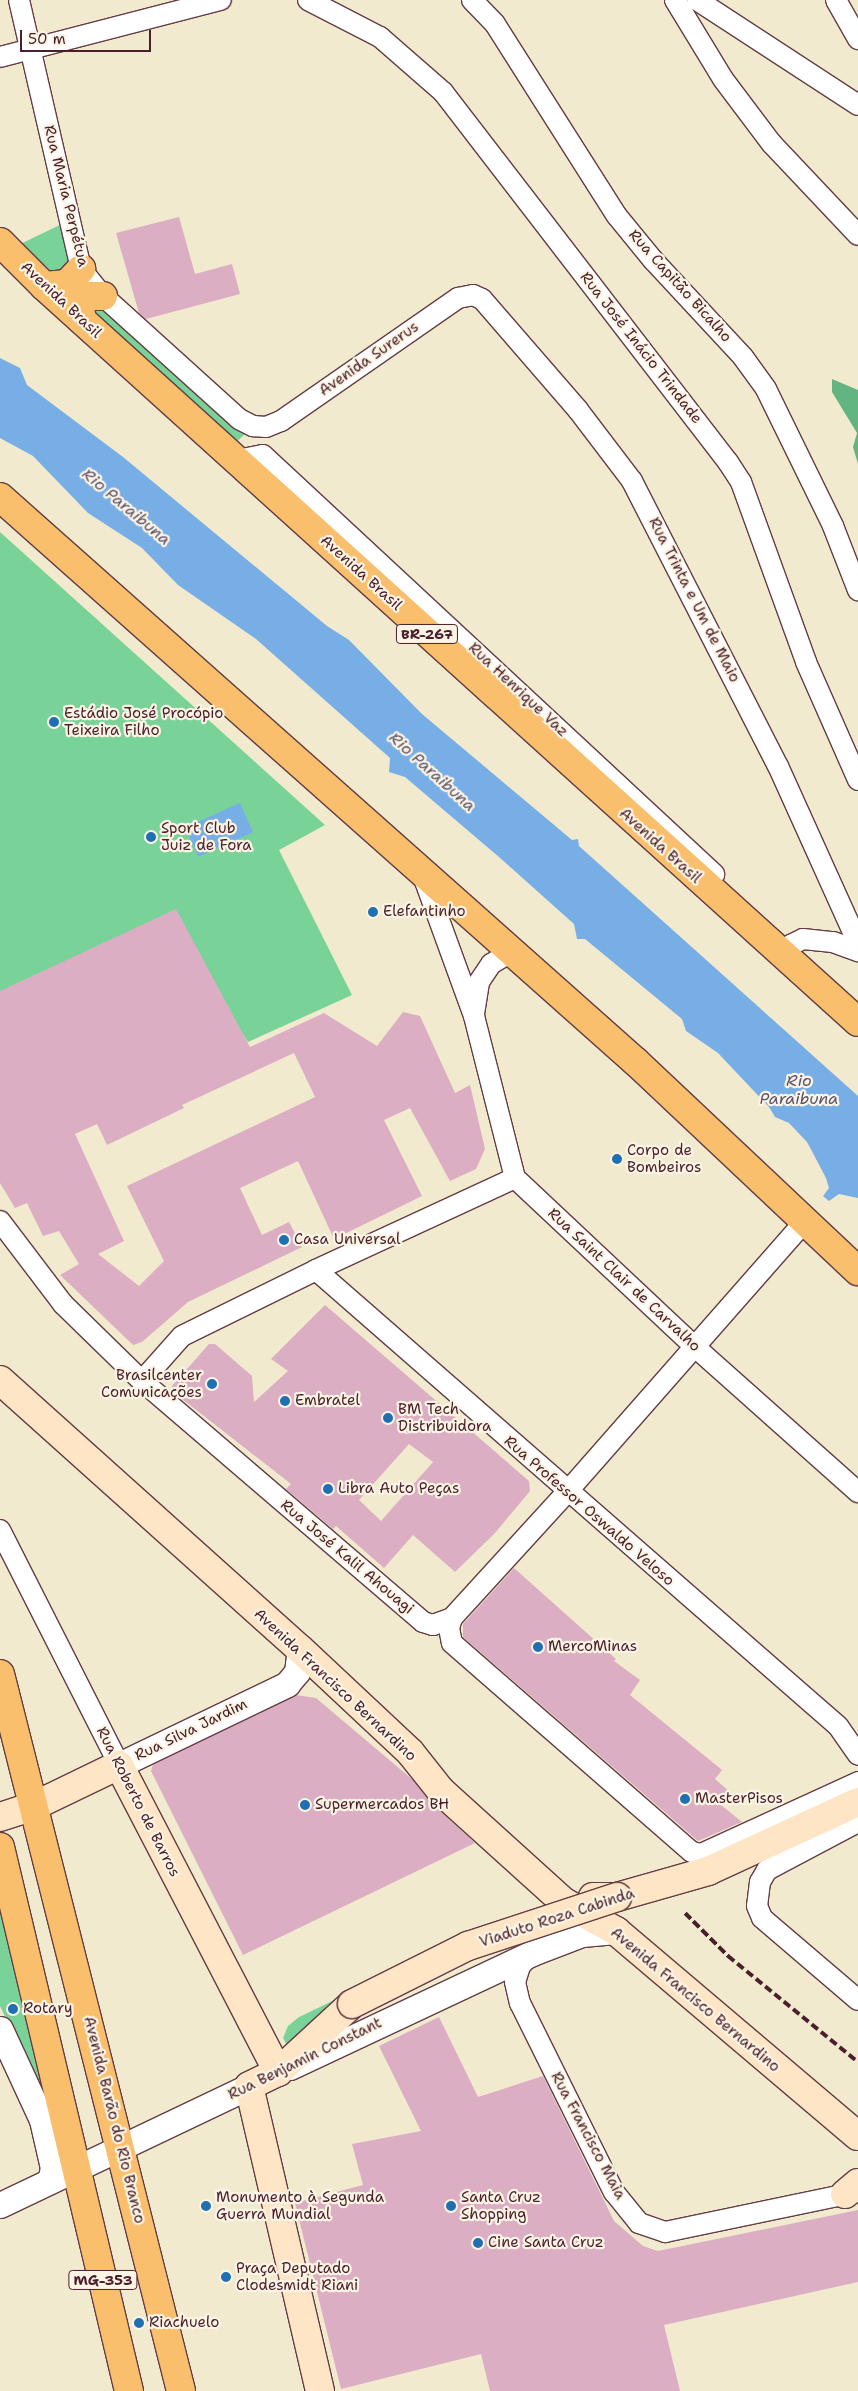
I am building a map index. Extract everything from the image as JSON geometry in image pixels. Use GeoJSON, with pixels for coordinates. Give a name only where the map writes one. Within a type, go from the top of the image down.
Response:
{"type":"FeatureCollection","features":[{"type":"Feature","properties":{"kind":"main road","name":"Avenida Brasil"},"geometry":{"type":"LineString","coordinates":[[0,242],[44,286],[90,304],[237,460],[791,955],[858,1022]]}},
{"type":"Feature","properties":{"kind":"main road"},"geometry":{"type":"LineString","coordinates":[[44,286],[67,284],[81,269]]}},
{"type":"Feature","properties":{"kind":"main road"},"geometry":{"type":"LineString","coordinates":[[81,269],[90,304]]}},
{"type":"Feature","properties":{"kind":"main road"},"geometry":{"type":"LineString","coordinates":[[0,497],[420,868],[636,1062],[858,1272]]}},
{"type":"Feature","properties":{"kind":"main road","name":"Avenida Francisco Bernardino"},"geometry":{"type":"LineString","coordinates":[[0,1380],[12,1405],[300,1649],[410,1752],[441,1790],[564,1902],[616,1930],[858,2136]]}},
{"type":"Feature","properties":{"kind":"main road","name":"Avenida Barão do Rio Branco"},"geometry":{"type":"LineString","coordinates":[[0,1674],[181,2391]]}},
{"type":"Feature","properties":{"kind":"main road"},"geometry":{"type":"LineString","coordinates":[[410,1752],[440,1767],[577,1890],[592,1897],[617,1898]]}},
{"type":"Feature","properties":{"kind":"main road","name":"Rua Silva Jardim"},"geometry":{"type":"LineString","coordinates":[[0,1817],[34,1806],[118,1765]]}},
{"type":"Feature","properties":{"kind":"main road","name":"Rua Roberto de Barros"},"geometry":{"type":"LineString","coordinates":[[118,1765],[278,2072]]}},
{"type":"Feature","properties":{"kind":"main road","name":"Viaduto Roza Cabinda"},"geometry":{"type":"LineString","coordinates":[[278,2072],[352,2004],[468,1946],[708,1871],[858,1802]]}},
{"type":"Feature","properties":{"kind":"main road","name":"MG-353"},"geometry":{"type":"LineString","coordinates":[[0,1847],[6,1891],[76,2168],[129,2391]]}},
{"type":"Feature","properties":{"kind":"main road","name":"Rua Benjamin Constant"},"geometry":{"type":"LineString","coordinates":[[249,2086],[278,2072]]}},
{"type":"Feature","properties":{"kind":"main road"},"geometry":{"type":"LineString","coordinates":[[249,2086],[320,2391]]}},
{"type":"Feature","properties":{"kind":"street","name":"Rua Maria Perpétua"},"geometry":{"type":"LineString","coordinates":[[19,0],[81,269]]}},
{"type":"Feature","properties":{"kind":"street"},"geometry":{"type":"LineString","coordinates":[[0,56],[32,50],[221,0]]}},
{"type":"Feature","properties":{"kind":"street","name":"Rua José Inácio Trindade"},"geometry":{"type":"LineString","coordinates":[[308,0],[380,37],[443,92],[728,462],[741,482],[806,662],[858,780]]}},
{"type":"Feature","properties":{"kind":"street","name":"Rua Capitão Bicalho"},"geometry":{"type":"LineString","coordinates":[[472,0],[495,24],[617,216],[653,260],[743,357],[766,389],[833,526],[858,590]]}},
{"type":"Feature","properties":{"kind":"street"},"geometry":{"type":"LineString","coordinates":[[675,0],[723,79],[772,144],[858,235]]}},
{"type":"Feature","properties":{"kind":"street"},"geometry":{"type":"LineString","coordinates":[[697,0],[858,105]]}},
{"type":"Feature","properties":{"kind":"street"},"geometry":{"type":"LineString","coordinates":[[836,0],[858,39]]}},
{"type":"Feature","properties":{"kind":"street","name":"Avenida Surerus"},"geometry":{"type":"LineString","coordinates":[[90,304],[238,419],[253,426],[266,427],[281,421],[458,298],[473,295]]}},
{"type":"Feature","properties":{"kind":"street","name":"Rua Trinta e Um de Maio"},"geometry":{"type":"LineString","coordinates":[[473,295],[482,299],[572,403],[632,481],[778,766],[858,943]]}},
{"type":"Feature","properties":{"kind":"street"},"geometry":{"type":"LineString","coordinates":[[142,1381],[182,1336],[316,1270],[515,1178],[474,1016],[420,868]]}},
{"type":"Feature","properties":{"kind":"street"},"geometry":{"type":"LineString","coordinates":[[791,955],[803,939],[833,942],[858,950]]}},
{"type":"Feature","properties":{"kind":"street"},"geometry":{"type":"LineString","coordinates":[[474,1016],[479,982],[492,964],[513,951]]}},
{"type":"Feature","properties":{"kind":"street","name":"Rua Saint Clair de Carvalho"},"geometry":{"type":"LineString","coordinates":[[515,1178],[694,1346],[858,1492]]}},
{"type":"Feature","properties":{"kind":"street","name":"Rua José Kalil Ahouagi"},"geometry":{"type":"LineString","coordinates":[[0,1221],[63,1304],[142,1381],[423,1622],[438,1625],[452,1618]]}},
{"type":"Feature","properties":{"kind":"street"},"geometry":{"type":"LineString","coordinates":[[804,1222],[567,1492],[452,1618],[449,1628],[452,1643],[692,1852],[701,1854],[858,1782]]}},
{"type":"Feature","properties":{"kind":"street","name":"Rua Professor Oswaldo Veloso"},"geometry":{"type":"LineString","coordinates":[[316,1270],[567,1492],[838,1726],[858,1755]]}},
{"type":"Feature","properties":{"kind":"street","name":"Rua Roberto de Barros"},"geometry":{"type":"LineString","coordinates":[[0,1530],[118,1765]]}},
{"type":"Feature","properties":{"kind":"street","name":"Rua Silva Jardim"},"geometry":{"type":"LineString","coordinates":[[118,1765],[287,1684],[297,1672],[300,1649]]}},
{"type":"Feature","properties":{"kind":"street"},"geometry":{"type":"LineString","coordinates":[[858,1822],[767,1870],[758,1893],[757,1906],[762,1918],[858,2000]]}},
{"type":"Feature","properties":{"kind":"street","name":"Rua Benjamin Constant"},"geometry":{"type":"LineString","coordinates":[[278,2072],[532,1952],[582,1934],[616,1930]]}},
{"type":"Feature","properties":{"kind":"street","name":"Rua Francisco Maia"},"geometry":{"type":"LineString","coordinates":[[532,1952],[520,1966],[515,1982],[520,2003],[614,2192],[639,2223],[665,2232],[854,2189]]}},
{"type":"Feature","properties":{"kind":"street"},"geometry":{"type":"LineString","coordinates":[[0,2029],[42,2120],[53,2168],[50,2181]]}},
{"type":"Feature","properties":{"kind":"street","name":"Rua Benjamin Constant"},"geometry":{"type":"LineString","coordinates":[[0,2205],[249,2086]]}},
{"type":"Feature","properties":{"kind":"green space"},"geometry":{"type":"Polygon","coordinates":[[[70,220],[81,269],[67,284],[8,250],[70,220]]]}},
{"type":"Feature","properties":{"kind":"green space"},"geometry":{"type":"Polygon","coordinates":[[[103,296],[246,433],[227,451],[79,301],[103,296]]]}},
{"type":"Feature","properties":{"kind":"green space"},"geometry":{"type":"Polygon","coordinates":[[[832,379],[858,390],[858,464],[853,447],[857,433],[832,392],[832,379]]]}},
{"type":"Feature","properties":{"kind":"green space","name":"Sport Club Juiz de Fora"},"geometry":{"type":"Polygon","coordinates":[[[0,532],[325,825],[279,850],[352,995],[248,1042],[239,1028],[0,1135],[0,532]]]}},
{"type":"Feature","properties":{"kind":"green space"},"geometry":{"type":"Polygon","coordinates":[[[0,1900],[62,2159],[17,2041],[0,2006],[0,1900]]]}},
{"type":"Feature","properties":{"kind":"green space"},"geometry":{"type":"Polygon","coordinates":[[[345,1995],[289,2049],[283,2038],[288,2026],[299,2017],[345,1995]]]}},
{"type":"Feature","properties":{"kind":"water","name":"Rio Paraibuna"},"geometry":{"type":"Polygon","coordinates":[[[0,358],[20,368],[27,385],[123,457],[327,626],[349,640],[422,714],[572,840],[578,839],[579,846],[858,1096],[858,1198],[839,1194],[829,1201],[823,1196],[829,1188],[826,1178],[807,1142],[789,1123],[775,1117],[769,1107],[718,1053],[686,1031],[682,1019],[585,939],[577,939],[574,924],[499,857],[405,777],[389,772],[390,758],[256,639],[178,585],[142,548],[88,513],[33,456],[0,438],[0,358]]]}},
{"type":"Feature","properties":{"kind":"water"},"geometry":{"type":"Polygon","coordinates":[[[240,803],[253,832],[198,857],[185,827],[240,803]]]}},
{"type":"Feature","properties":{"kind":"building"},"geometry":{"type":"Polygon","coordinates":[[[179,217],[195,274],[232,264],[240,294],[146,319],[139,313],[116,233],[179,217]]]}},
{"type":"Feature","properties":{"kind":"building"},"geometry":{"type":"Polygon","coordinates":[[[176,909],[250,1047],[324,1013],[377,1046],[403,1012],[420,1016],[455,1093],[470,1085],[485,1149],[476,1169],[450,1181],[410,1108],[384,1120],[422,1196],[334,1239],[298,1161],[240,1188],[262,1235],[289,1222],[302,1247],[188,1302],[142,1342],[133,1345],[60,1275],[79,1264],[59,1231],[43,1236],[27,1203],[15,1208],[0,1183],[0,991],[176,909]],[[294,1053],[182,1105],[184,1108],[107,1145],[97,1124],[75,1134],[124,1241],[98,1254],[139,1286],[164,1261],[127,1186],[315,1097],[294,1053]]]}},
{"type":"Feature","properties":{"kind":"building"},"geometry":{"type":"Polygon","coordinates":[[[325,1305],[529,1481],[530,1491],[495,1533],[455,1572],[413,1535],[384,1568],[336,1526],[333,1529],[286,1489],[291,1484],[172,1391],[172,1386],[209,1344],[215,1344],[252,1376],[254,1402],[288,1371],[271,1359],[325,1305]],[[409,1444],[359,1500],[381,1521],[433,1462],[409,1444]]]}},
{"type":"Feature","properties":{"kind":"building"},"geometry":{"type":"Polygon","coordinates":[[[514,1568],[616,1659],[614,1661],[640,1680],[630,1695],[722,1770],[715,1779],[731,1793],[721,1805],[742,1822],[698,1841],[463,1637],[463,1624],[514,1568]]]}},
{"type":"Feature","properties":{"kind":"building","name":"Supermercados BH"},"geometry":{"type":"Polygon","coordinates":[[[296,1695],[316,1698],[413,1780],[431,1803],[475,1843],[243,1955],[151,1771],[153,1764],[296,1695]]]}},
{"type":"Feature","properties":{"kind":"building","name":"Santa Cruz Shopping"},"geometry":{"type":"Polygon","coordinates":[[[439,2017],[478,2097],[543,2076],[614,2221],[643,2246],[658,2251],[858,2210],[858,2282],[664,2325],[680,2391],[490,2391],[481,2354],[341,2389],[295,2203],[363,2185],[352,2144],[421,2131],[379,2046],[439,2017]]]}},
{"type":"Feature","properties":{"kind":"railway"},"geometry":{"type":"LineString","coordinates":[[685,1913],[728,1956],[858,2062]]}},
{"type":"Feature","properties":{"kind":"place","name":"Estádio José Procópio Teixeira Filho"},"geometry":{"type":"Point","coordinates":[54,722]}},
{"type":"Feature","properties":{"kind":"place","name":"Sport Club Juiz de Fora"},"geometry":{"type":"Point","coordinates":[151,837]}},
{"type":"Feature","properties":{"kind":"place","name":"Elefantinho"},"geometry":{"type":"Point","coordinates":[373,912]}},
{"type":"Feature","properties":{"kind":"place","name":"Corpo de Bombeiros"},"geometry":{"type":"Point","coordinates":[617,1159]}},
{"type":"Feature","properties":{"kind":"place","name":"Casa Universal"},"geometry":{"type":"Point","coordinates":[284,1240]}},
{"type":"Feature","properties":{"kind":"place","name":"Brasilcenter Comunicações"},"geometry":{"type":"Point","coordinates":[212,1384]}},
{"type":"Feature","properties":{"kind":"place","name":"Embratel"},"geometry":{"type":"Point","coordinates":[285,1401]}},
{"type":"Feature","properties":{"kind":"place","name":"BM Tech Distribuidora"},"geometry":{"type":"Point","coordinates":[388,1418]}},
{"type":"Feature","properties":{"kind":"place","name":"Libra Auto Peças"},"geometry":{"type":"Point","coordinates":[328,1489]}},
{"type":"Feature","properties":{"kind":"place","name":"MercoMinas"},"geometry":{"type":"Point","coordinates":[538,1647]}},
{"type":"Feature","properties":{"kind":"place","name":"MasterPisos"},"geometry":{"type":"Point","coordinates":[685,1799]}},
{"type":"Feature","properties":{"kind":"place","name":"Supermercados BH"},"geometry":{"type":"Point","coordinates":[305,1805]}},
{"type":"Feature","properties":{"kind":"place","name":"Rotary"},"geometry":{"type":"Point","coordinates":[13,2009]}},
{"type":"Feature","properties":{"kind":"place","name":"Monumento à Segunda Guerra Mundial"},"geometry":{"type":"Point","coordinates":[206,2206]}},
{"type":"Feature","properties":{"kind":"place","name":"Santa Cruz Shopping"},"geometry":{"type":"Point","coordinates":[451,2206]}},
{"type":"Feature","properties":{"kind":"place","name":"Cine Santa Cruz"},"geometry":{"type":"Point","coordinates":[478,2243]}},
{"type":"Feature","properties":{"kind":"place","name":"Praça Deputado Clodesmidt Riani"},"geometry":{"type":"Point","coordinates":[226,2277]}},
{"type":"Feature","properties":{"kind":"place","name":"Riachuelo"},"geometry":{"type":"Point","coordinates":[139,2323]}}]}
